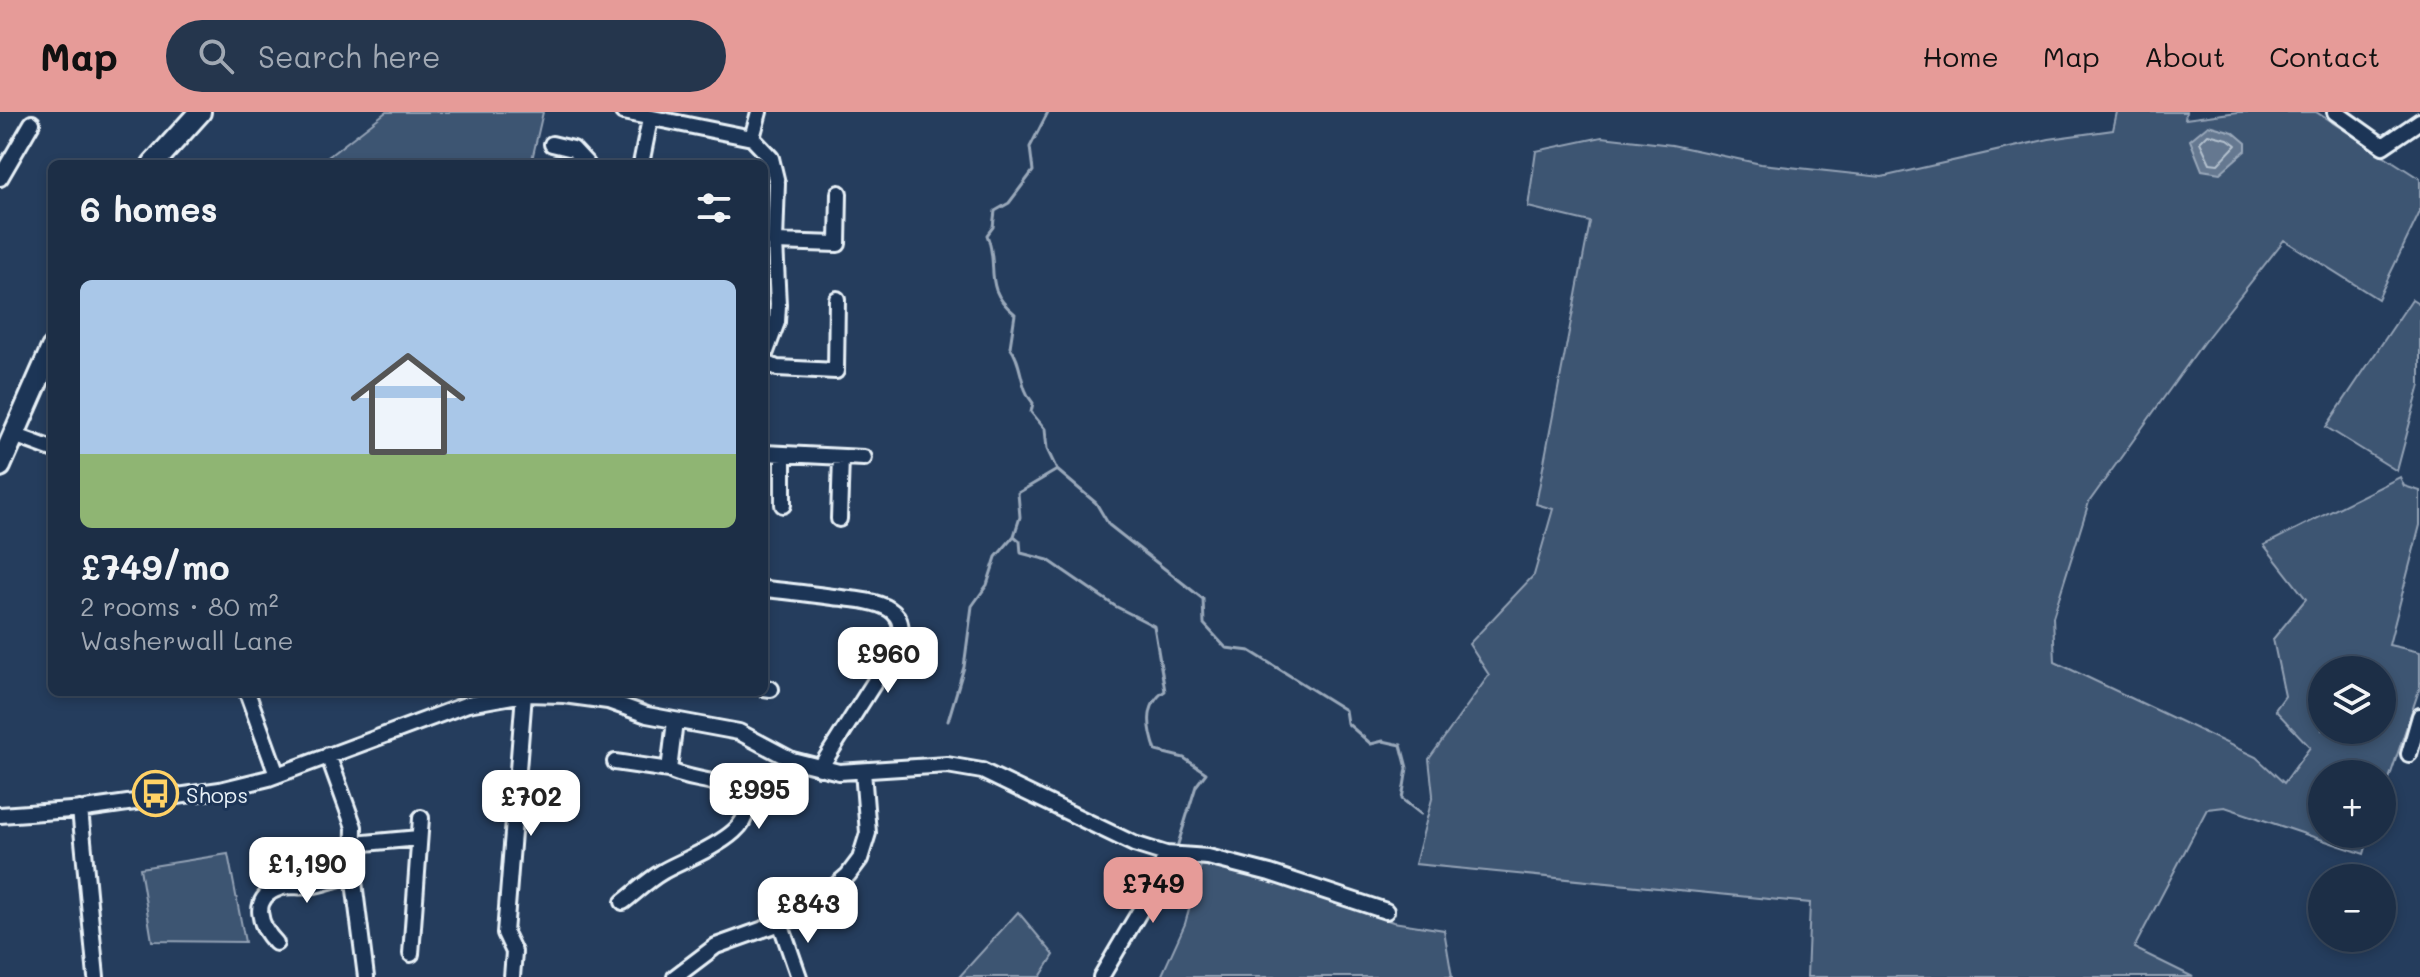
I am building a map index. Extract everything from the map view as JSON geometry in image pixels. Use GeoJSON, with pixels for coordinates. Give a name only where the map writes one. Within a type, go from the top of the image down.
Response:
{"type":"FeatureCollection","features":[{"type":"Feature","properties":{"kind":"highway"},"geometry":{"type":"LineString","coordinates":[[157,160],[200,112]]}},
{"type":"Feature","properties":{"kind":"highway"},"geometry":{"type":"LineString","coordinates":[[0,466],[48,357]]}},
{"type":"Feature","properties":{"kind":"street"},"geometry":{"type":"LineString","coordinates":[[623,112],[752,138],[768,152],[777,175],[777,322],[768,348]]}},
{"type":"Feature","properties":{"kind":"street"},"geometry":{"type":"LineString","coordinates":[[752,138],[759,112]]}},
{"type":"Feature","properties":{"kind":"street"},"geometry":{"type":"LineString","coordinates":[[2335,112],[2383,146],[2420,121]]}},
{"type":"Feature","properties":{"kind":"street"},"geometry":{"type":"LineString","coordinates":[[642,160],[650,119]]}},
{"type":"Feature","properties":{"kind":"street"},"geometry":{"type":"LineString","coordinates":[[0,178],[32,123]]}},
{"type":"Feature","properties":{"kind":"street"},"geometry":{"type":"LineString","coordinates":[[552,144],[573,149],[583,160]]}},
{"type":"Feature","properties":{"kind":"street"},"geometry":{"type":"LineString","coordinates":[[775,242],[838,244],[839,193]]}},
{"type":"Feature","properties":{"kind":"street"},"geometry":{"type":"LineString","coordinates":[[768,362],[777,368],[836,371],[837,299]]}},
{"type":"Feature","properties":{"kind":"street"},"geometry":{"type":"LineString","coordinates":[[14,435],[48,448]]}},
{"type":"Feature","properties":{"kind":"street"},"geometry":{"type":"LineString","coordinates":[[768,453],[864,458]]}},
{"type":"Feature","properties":{"kind":"street"},"geometry":{"type":"LineString","coordinates":[[783,455],[783,505]]}},
{"type":"Feature","properties":{"kind":"street"},"geometry":{"type":"LineString","coordinates":[[839,519],[841,457]]}},
{"type":"Feature","properties":{"kind":"street"},"geometry":{"type":"LineString","coordinates":[[768,589],[875,602],[893,612],[900,625],[900,635],[893,653],[820,768]]}},
{"type":"Feature","properties":{"kind":"street"},"geometry":{"type":"LineString","coordinates":[[248,696],[277,775]]}},
{"type":"Feature","properties":{"kind":"street"},"geometry":{"type":"LineString","coordinates":[[0,815],[80,809],[220,790],[277,775],[469,698],[496,696]]}},
{"type":"Feature","properties":{"kind":"street"},"geometry":{"type":"LineString","coordinates":[[512,977],[514,952],[505,933],[524,696]]}},
{"type":"Feature","properties":{"kind":"street"},"geometry":{"type":"LineString","coordinates":[[609,696],[675,721],[739,732],[792,760],[820,768],[863,771],[947,765],[982,771],[1134,844],[1166,854],[1208,857],[1270,873],[1386,911]]}},
{"type":"Feature","properties":{"kind":"street"},"geometry":{"type":"LineString","coordinates":[[2409,754],[2420,716]]}},
{"type":"Feature","properties":{"kind":"street"},"geometry":{"type":"LineString","coordinates":[[669,770],[675,721]]}},
{"type":"Feature","properties":{"kind":"street"},"geometry":{"type":"LineString","coordinates":[[328,755],[351,810],[353,874],[366,977]]}},
{"type":"Feature","properties":{"kind":"street"},"geometry":{"type":"LineString","coordinates":[[615,762],[669,770],[732,791],[742,804],[742,822],[729,838],[661,872],[623,902]]}},
{"type":"Feature","properties":{"kind":"street"},"geometry":{"type":"LineString","coordinates":[[675,977],[716,946],[781,925],[816,905],[860,859],[869,824],[863,771]]}},
{"type":"Feature","properties":{"kind":"street"},"geometry":{"type":"LineString","coordinates":[[80,809],[96,977]]}},
{"type":"Feature","properties":{"kind":"street"},"geometry":{"type":"LineString","coordinates":[[411,954],[421,818]]}},
{"type":"Feature","properties":{"kind":"street"},"geometry":{"type":"LineString","coordinates":[[354,844],[419,838]]}},
{"type":"Feature","properties":{"kind":"street"},"geometry":{"type":"LineString","coordinates":[[1101,977],[1153,889],[1166,854]]}},
{"type":"Feature","properties":{"kind":"street"},"geometry":{"type":"LineString","coordinates":[[269,941],[259,916],[261,903],[272,891],[283,886],[309,886],[353,874]]}},
{"type":"Feature","properties":{"kind":"street"},"geometry":{"type":"LineString","coordinates":[[781,925],[799,977]]}},
{"type":"Feature","properties":{"kind":"shaded area"},"geometry":{"type":"Polygon","coordinates":[[[386,112],[543,112],[532,160],[324,160],[386,112]]]}},
{"type":"Feature","properties":{"kind":"shaded area"},"geometry":{"type":"Polygon","coordinates":[[[2117,112],[2186,112],[2185,119],[2238,112],[2316,112],[2420,179],[2420,212],[2378,299],[2284,240],[2203,343],[2089,502],[2053,617],[2055,662],[2256,757],[2284,783],[2310,747],[2275,710],[2285,696],[2273,639],[2306,599],[2264,545],[2400,477],[2404,486],[2420,491],[2420,525],[2389,645],[2420,652],[2420,687],[2395,760],[2308,760],[2308,835],[2225,807],[2207,809],[2134,948],[2193,977],[1807,977],[1810,903],[1415,864],[1433,795],[1429,759],[1489,675],[1469,644],[1534,575],[1553,509],[1536,504],[1590,222],[1528,207],[1536,151],[1602,137],[1672,145],[1761,164],[1882,177],[2049,139],[2113,130],[2117,112]]]}},
{"type":"Feature","properties":{"kind":"shaded area"},"geometry":{"type":"Polygon","coordinates":[[[2412,299],[2420,304],[2420,385],[2397,471],[2326,427],[2412,299]]]}},
{"type":"Feature","properties":{"kind":"shaded area"},"geometry":{"type":"Polygon","coordinates":[[[2346,848],[2366,848],[2364,854],[2346,848]]]}},
{"type":"Feature","properties":{"kind":"shaded area"},"geometry":{"type":"Polygon","coordinates":[[[228,854],[245,942],[152,941],[140,868],[228,854]]]}},
{"type":"Feature","properties":{"kind":"shaded area"},"geometry":{"type":"Polygon","coordinates":[[[1201,865],[1279,881],[1393,922],[1444,930],[1452,977],[1161,977],[1185,924],[1201,865]]]}},
{"type":"Feature","properties":{"kind":"shaded area"},"geometry":{"type":"Polygon","coordinates":[[[1018,912],[1054,955],[1040,977],[959,977],[1018,912]]]}},
{"type":"Feature","properties":{"kind":"water"},"geometry":{"type":"Polygon","coordinates":[[[2208,125],[2233,132],[2246,143],[2246,150],[2220,173],[2202,170],[2190,140],[2208,125]]]}},
{"type":"Feature","properties":{"kind":"waterway"},"geometry":{"type":"LineString","coordinates":[[1048,112],[1030,147],[1033,171],[1009,203],[995,211],[993,227],[987,235],[998,295],[1015,314],[1010,347],[1025,390],[1033,403],[1031,412],[1045,429],[1047,449],[1057,470]]}},
{"type":"Feature","properties":{"kind":"waterway"},"geometry":{"type":"LineString","coordinates":[[1057,470],[1096,503],[1109,525],[1203,599],[1204,624],[1226,648],[1250,651],[1345,710],[1347,723],[1371,744],[1383,741],[1401,745],[1407,768],[1402,799],[1421,814]]}},
{"type":"Feature","properties":{"kind":"waterway"},"geometry":{"type":"LineString","coordinates":[[948,721],[964,667],[972,606],[987,585],[996,557],[1014,536],[1020,517],[1018,493],[1057,470]]}},
{"type":"Feature","properties":{"kind":"waterway"},"geometry":{"type":"LineString","coordinates":[[1014,536],[1020,541],[1021,553],[1048,560],[1115,606],[1154,626],[1165,691],[1153,703],[1151,711],[1150,727],[1156,751],[1184,758],[1206,773],[1196,786],[1178,844]]}},
{"type":"Feature","properties":{"kind":"place","name":"Shops"},"geometry":{"type":"Point","coordinates":[155,794]}}]}
